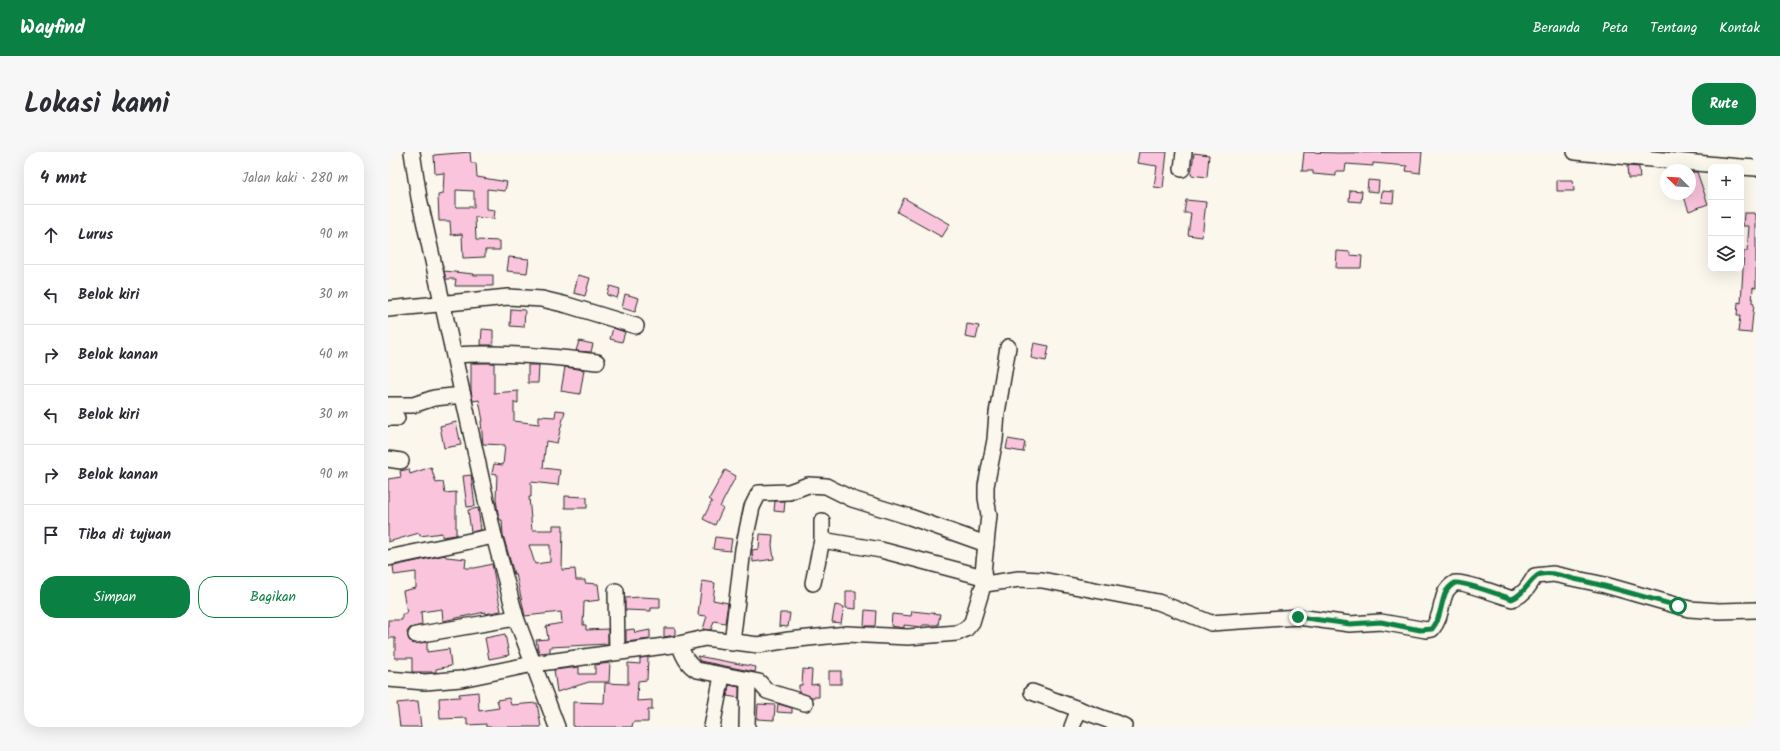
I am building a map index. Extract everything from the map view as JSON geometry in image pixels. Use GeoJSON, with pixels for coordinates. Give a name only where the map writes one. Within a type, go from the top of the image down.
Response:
{"type":"FeatureCollection","features":[{"type":"Feature","properties":{"kind":"street"},"geometry":{"type":"LineString","coordinates":[[412,152],[419,198],[494,536],[516,618],[557,727]]}},
{"type":"Feature","properties":{"kind":"street"},"geometry":{"type":"LineString","coordinates":[[1182,170],[1184,152]]}},
{"type":"Feature","properties":{"kind":"street"},"geometry":{"type":"LineString","coordinates":[[1575,152],[1708,164]]}},
{"type":"Feature","properties":{"kind":"street"},"geometry":{"type":"LineString","coordinates":[[1744,167],[1756,168]]}},
{"type":"Feature","properties":{"kind":"street"},"geometry":{"type":"LineString","coordinates":[[388,309],[508,297],[542,299],[636,326]]}},
{"type":"Feature","properties":{"kind":"street"},"geometry":{"type":"LineString","coordinates":[[388,679],[425,682],[461,678],[533,664],[679,644],[705,638],[732,643],[758,645],[847,634],[908,637],[957,633],[966,629],[972,622],[984,580],[989,515],[986,498],[986,486],[995,440],[997,414],[1008,347]]}},
{"type":"Feature","properties":{"kind":"street"},"geometry":{"type":"LineString","coordinates":[[454,356],[500,353],[597,362]]}},
{"type":"Feature","properties":{"kind":"street"},"geometry":{"type":"LineString","coordinates":[[388,404],[413,405],[434,398],[463,396]]}},
{"type":"Feature","properties":{"kind":"street"},"geometry":{"type":"LineString","coordinates":[[732,643],[743,549],[754,503],[759,493],[790,492],[808,485],[826,486],[852,499],[910,517],[986,544]]}},
{"type":"Feature","properties":{"kind":"street"},"geometry":{"type":"LineString","coordinates":[[813,583],[822,540],[822,521]]}},
{"type":"Feature","properties":{"kind":"street"},"geometry":{"type":"LineString","coordinates":[[388,558],[494,536]]}},
{"type":"Feature","properties":{"kind":"street"},"geometry":{"type":"LineString","coordinates":[[822,540],[881,550],[984,580],[1042,580],[1158,602],[1211,622],[1298,617],[1350,624],[1381,622],[1426,630],[1432,629],[1437,623],[1445,594],[1450,587],[1456,583],[1465,583],[1512,599],[1519,597],[1535,576],[1542,574],[1553,574],[1605,585],[1689,608],[1719,611],[1756,610]]}},
{"type":"Feature","properties":{"kind":"street"},"geometry":{"type":"LineString","coordinates":[[616,592],[617,652]]}},
{"type":"Feature","properties":{"kind":"street"},"geometry":{"type":"LineString","coordinates":[[416,635],[516,618]]}},
{"type":"Feature","properties":{"kind":"street"},"geometry":{"type":"LineString","coordinates":[[679,644],[684,657],[693,668],[722,676],[759,682],[767,691],[805,703]]}},
{"type":"Feature","properties":{"kind":"street"},"geometry":{"type":"LineString","coordinates":[[712,727],[722,676]]}},
{"type":"Feature","properties":{"kind":"street"},"geometry":{"type":"LineString","coordinates":[[747,727],[748,680]]}},
{"type":"Feature","properties":{"kind":"street"},"geometry":{"type":"LineString","coordinates":[[1032,692],[1124,726]]}},
{"type":"Feature","properties":{"kind":"street"},"geometry":{"type":"LineString","coordinates":[[1072,727],[1079,709]]}},
{"type":"Feature","properties":{"kind":"building"},"geometry":{"type":"Polygon","coordinates":[[[470,152],[471,163],[476,163],[477,177],[507,182],[505,191],[487,189],[487,209],[495,210],[494,219],[475,217],[476,240],[500,241],[500,250],[485,250],[485,257],[463,258],[462,234],[451,235],[450,221],[439,221],[438,195],[443,194],[444,173],[435,174],[434,155],[470,152]],[[456,190],[456,207],[474,207],[474,191],[456,190]]]}},
{"type":"Feature","properties":{"kind":"building"},"geometry":{"type":"Polygon","coordinates":[[[1139,152],[1167,152],[1163,188],[1154,187],[1157,166],[1137,163],[1139,152]]]}},
{"type":"Feature","properties":{"kind":"building"},"geometry":{"type":"Polygon","coordinates":[[[1304,152],[1422,152],[1420,173],[1406,171],[1407,166],[1373,163],[1373,166],[1346,164],[1345,171],[1336,171],[1336,176],[1313,174],[1313,171],[1302,171],[1304,152]]]}},
{"type":"Feature","properties":{"kind":"building"},"geometry":{"type":"Polygon","coordinates":[[[1194,153],[1209,155],[1207,177],[1191,175],[1194,153]]]}},
{"type":"Feature","properties":{"kind":"building"},"geometry":{"type":"Polygon","coordinates":[[[1627,166],[1639,167],[1640,178],[1628,178],[1627,166]]]}},
{"type":"Feature","properties":{"kind":"building"},"geometry":{"type":"Polygon","coordinates":[[[1697,172],[1708,204],[1689,211],[1685,200],[1696,200],[1697,172]]]}},
{"type":"Feature","properties":{"kind":"building"},"geometry":{"type":"Polygon","coordinates":[[[1368,180],[1379,181],[1378,192],[1367,191],[1368,180]]]}},
{"type":"Feature","properties":{"kind":"building"},"geometry":{"type":"Polygon","coordinates":[[[1557,180],[1573,180],[1574,191],[1557,191],[1557,180]]]}},
{"type":"Feature","properties":{"kind":"building"},"geometry":{"type":"Polygon","coordinates":[[[1350,190],[1362,191],[1361,202],[1349,201],[1350,190]]]}},
{"type":"Feature","properties":{"kind":"building"},"geometry":{"type":"Polygon","coordinates":[[[1382,191],[1394,192],[1393,203],[1381,202],[1382,191]]]}},
{"type":"Feature","properties":{"kind":"building"},"geometry":{"type":"Polygon","coordinates":[[[904,198],[950,224],[942,237],[897,212],[904,198]]]}},
{"type":"Feature","properties":{"kind":"building"},"geometry":{"type":"Polygon","coordinates":[[[1186,200],[1206,202],[1202,237],[1188,235],[1191,213],[1184,213],[1186,200]]]}},
{"type":"Feature","properties":{"kind":"building"},"geometry":{"type":"Polygon","coordinates":[[[1744,213],[1755,213],[1756,288],[1753,287],[1752,303],[1754,304],[1751,333],[1738,332],[1740,316],[1737,316],[1738,302],[1741,303],[1743,272],[1744,272],[1744,251],[1747,251],[1749,226],[1744,226],[1744,213]]]}},
{"type":"Feature","properties":{"kind":"building"},"geometry":{"type":"Polygon","coordinates":[[[1337,251],[1350,252],[1350,255],[1362,256],[1361,268],[1336,268],[1337,251]]]}},
{"type":"Feature","properties":{"kind":"building"},"geometry":{"type":"Polygon","coordinates":[[[509,257],[529,259],[527,273],[507,271],[509,257]]]}},
{"type":"Feature","properties":{"kind":"building"},"geometry":{"type":"Polygon","coordinates":[[[444,271],[474,275],[493,275],[493,286],[455,286],[456,279],[446,279],[444,271]]]}},
{"type":"Feature","properties":{"kind":"building"},"geometry":{"type":"Polygon","coordinates":[[[578,275],[590,278],[585,296],[574,293],[578,275]]]}},
{"type":"Feature","properties":{"kind":"building"},"geometry":{"type":"Polygon","coordinates":[[[610,286],[620,289],[617,298],[607,295],[610,286]]]}},
{"type":"Feature","properties":{"kind":"building"},"geometry":{"type":"Polygon","coordinates":[[[625,294],[639,298],[635,312],[622,308],[625,294]]]}},
{"type":"Feature","properties":{"kind":"building"},"geometry":{"type":"Polygon","coordinates":[[[511,309],[525,310],[524,327],[510,326],[511,309]]]}},
{"type":"Feature","properties":{"kind":"building"},"geometry":{"type":"Polygon","coordinates":[[[967,324],[979,326],[976,339],[965,337],[967,324]]]}},
{"type":"Feature","properties":{"kind":"building"},"geometry":{"type":"Polygon","coordinates":[[[613,328],[625,332],[622,342],[610,339],[613,328]]]}},
{"type":"Feature","properties":{"kind":"building"},"geometry":{"type":"Polygon","coordinates":[[[482,329],[493,330],[493,345],[481,345],[482,329]]]}},
{"type":"Feature","properties":{"kind":"building"},"geometry":{"type":"Polygon","coordinates":[[[579,341],[593,344],[591,352],[576,351],[579,341]]]}},
{"type":"Feature","properties":{"kind":"building"},"geometry":{"type":"Polygon","coordinates":[[[1034,343],[1049,346],[1046,361],[1031,358],[1034,343]]]}},
{"type":"Feature","properties":{"kind":"building"},"geometry":{"type":"Polygon","coordinates":[[[471,363],[494,363],[494,393],[518,391],[518,403],[514,402],[514,421],[539,424],[539,416],[555,417],[556,410],[565,411],[557,443],[546,441],[543,468],[560,470],[558,485],[531,482],[531,497],[529,497],[532,530],[553,530],[553,525],[563,525],[562,570],[575,569],[576,580],[585,580],[585,583],[598,584],[600,600],[584,602],[583,625],[586,625],[586,630],[608,629],[608,644],[550,647],[550,652],[539,653],[536,640],[548,639],[546,626],[562,623],[561,612],[525,616],[516,574],[514,574],[503,535],[502,520],[500,520],[498,513],[496,499],[497,474],[492,473],[494,464],[503,465],[505,445],[483,444],[481,421],[483,421],[479,400],[473,401],[471,391],[471,363]],[[529,545],[535,564],[550,562],[550,545],[529,545]]]}},
{"type":"Feature","properties":{"kind":"building"},"geometry":{"type":"Polygon","coordinates":[[[528,365],[539,365],[538,383],[528,383],[528,365]]]}},
{"type":"Feature","properties":{"kind":"building"},"geometry":{"type":"Polygon","coordinates":[[[565,367],[584,370],[580,394],[561,391],[565,367]]]}},
{"type":"Feature","properties":{"kind":"building"},"geometry":{"type":"Polygon","coordinates":[[[456,422],[461,445],[444,448],[440,426],[456,422]]]}},
{"type":"Feature","properties":{"kind":"building"},"geometry":{"type":"Polygon","coordinates":[[[1008,439],[1025,442],[1023,452],[1006,449],[1008,439]]]}},
{"type":"Feature","properties":{"kind":"building"},"geometry":{"type":"Polygon","coordinates":[[[431,467],[436,483],[443,482],[445,493],[456,492],[456,535],[442,537],[442,533],[420,536],[419,533],[388,542],[388,479],[401,477],[400,471],[409,469],[410,474],[431,467]]]}},
{"type":"Feature","properties":{"kind":"building"},"geometry":{"type":"Polygon","coordinates":[[[725,470],[736,476],[720,507],[723,508],[715,525],[703,519],[712,501],[709,499],[725,470]]]}},
{"type":"Feature","properties":{"kind":"building"},"geometry":{"type":"Polygon","coordinates":[[[471,475],[475,506],[467,507],[463,476],[471,475]]]}},
{"type":"Feature","properties":{"kind":"building"},"geometry":{"type":"Polygon","coordinates":[[[565,496],[587,497],[587,508],[565,508],[565,496]]]}},
{"type":"Feature","properties":{"kind":"building"},"geometry":{"type":"Polygon","coordinates":[[[775,501],[785,501],[784,512],[774,511],[775,501]]]}},
{"type":"Feature","properties":{"kind":"building"},"geometry":{"type":"Polygon","coordinates":[[[478,508],[481,530],[471,532],[468,510],[478,508]]]}},
{"type":"Feature","properties":{"kind":"building"},"geometry":{"type":"Polygon","coordinates":[[[760,534],[773,535],[772,545],[774,559],[753,562],[752,550],[759,549],[760,534]]]}},
{"type":"Feature","properties":{"kind":"building"},"geometry":{"type":"Polygon","coordinates":[[[715,537],[732,539],[730,551],[713,549],[715,537]]]}},
{"type":"Feature","properties":{"kind":"building"},"geometry":{"type":"Polygon","coordinates":[[[445,555],[446,557],[466,559],[465,568],[475,568],[492,564],[501,611],[485,614],[485,612],[443,621],[442,609],[421,612],[422,625],[410,628],[407,632],[409,640],[413,644],[427,642],[427,652],[449,649],[451,666],[436,669],[436,672],[412,672],[412,658],[395,658],[395,638],[388,638],[388,620],[402,620],[402,614],[407,614],[403,591],[416,588],[416,572],[394,575],[393,566],[445,555]]]}},
{"type":"Feature","properties":{"kind":"building"},"geometry":{"type":"Polygon","coordinates":[[[702,581],[715,583],[713,600],[728,603],[725,623],[714,621],[711,630],[703,629],[707,616],[698,615],[702,581]]]}},
{"type":"Feature","properties":{"kind":"building"},"geometry":{"type":"Polygon","coordinates":[[[846,591],[856,591],[856,609],[846,608],[846,591]]]}},
{"type":"Feature","properties":{"kind":"building"},"geometry":{"type":"Polygon","coordinates":[[[625,598],[660,598],[660,608],[651,608],[651,611],[625,610],[625,598]]]}},
{"type":"Feature","properties":{"kind":"building"},"geometry":{"type":"Polygon","coordinates":[[[835,605],[844,607],[841,623],[832,622],[835,605]]]}},
{"type":"Feature","properties":{"kind":"building"},"geometry":{"type":"Polygon","coordinates":[[[865,610],[876,611],[875,626],[864,626],[865,610]]]}},
{"type":"Feature","properties":{"kind":"building"},"geometry":{"type":"Polygon","coordinates":[[[912,611],[940,614],[938,625],[923,625],[921,627],[904,625],[904,628],[891,626],[892,614],[911,616],[912,611]]]}},
{"type":"Feature","properties":{"kind":"building"},"geometry":{"type":"Polygon","coordinates":[[[780,613],[790,613],[788,627],[779,626],[780,613]]]}},
{"type":"Feature","properties":{"kind":"building"},"geometry":{"type":"Polygon","coordinates":[[[664,628],[675,628],[675,635],[664,637],[664,628]]]}},
{"type":"Feature","properties":{"kind":"building"},"geometry":{"type":"Polygon","coordinates":[[[634,629],[635,633],[650,630],[650,639],[626,642],[626,630],[634,629]]]}},
{"type":"Feature","properties":{"kind":"building"},"geometry":{"type":"Polygon","coordinates":[[[505,634],[509,655],[489,659],[485,638],[505,634]]]}},
{"type":"Feature","properties":{"kind":"building"},"geometry":{"type":"Polygon","coordinates":[[[697,656],[756,667],[755,672],[700,661],[697,656]]]}},
{"type":"Feature","properties":{"kind":"building"},"geometry":{"type":"Polygon","coordinates":[[[648,657],[647,680],[638,681],[637,701],[652,700],[652,710],[648,710],[648,722],[633,722],[632,727],[573,727],[573,702],[604,703],[605,683],[628,684],[628,663],[640,664],[640,658],[648,657]]]}},
{"type":"Feature","properties":{"kind":"building"},"geometry":{"type":"Polygon","coordinates":[[[610,663],[609,682],[589,682],[557,692],[554,670],[579,667],[579,674],[595,674],[595,665],[610,663]]]}},
{"type":"Feature","properties":{"kind":"building"},"geometry":{"type":"Polygon","coordinates":[[[803,669],[812,670],[811,685],[819,684],[819,697],[812,697],[799,692],[799,685],[802,685],[803,669]]]}},
{"type":"Feature","properties":{"kind":"building"},"geometry":{"type":"Polygon","coordinates":[[[829,671],[841,671],[841,684],[829,684],[829,671]]]}},
{"type":"Feature","properties":{"kind":"building"},"geometry":{"type":"Polygon","coordinates":[[[729,685],[739,687],[739,698],[727,696],[729,685]]]}},
{"type":"Feature","properties":{"kind":"building"},"geometry":{"type":"Polygon","coordinates":[[[478,692],[479,711],[499,708],[497,700],[509,698],[511,705],[537,703],[541,727],[486,727],[486,724],[467,725],[467,718],[440,719],[439,698],[460,697],[459,694],[478,692]]]}},
{"type":"Feature","properties":{"kind":"building"},"geometry":{"type":"Polygon","coordinates":[[[418,701],[421,727],[400,727],[397,703],[418,701]]]}},
{"type":"Feature","properties":{"kind":"building"},"geometry":{"type":"Polygon","coordinates":[[[758,704],[775,705],[774,720],[757,719],[758,704]]]}},
{"type":"Feature","properties":{"kind":"building"},"geometry":{"type":"Polygon","coordinates":[[[778,704],[792,708],[792,713],[777,712],[778,704]]]}},
{"type":"Feature","properties":{"kind":"route"},"geometry":{"type":"LineString","coordinates":[[1298,617],[1350,624],[1381,622],[1420,630],[1432,629],[1437,623],[1445,594],[1450,587],[1456,583],[1465,583],[1512,599],[1519,597],[1526,590],[1535,576],[1542,574],[1553,574],[1605,585],[1678,606]]}}]}
